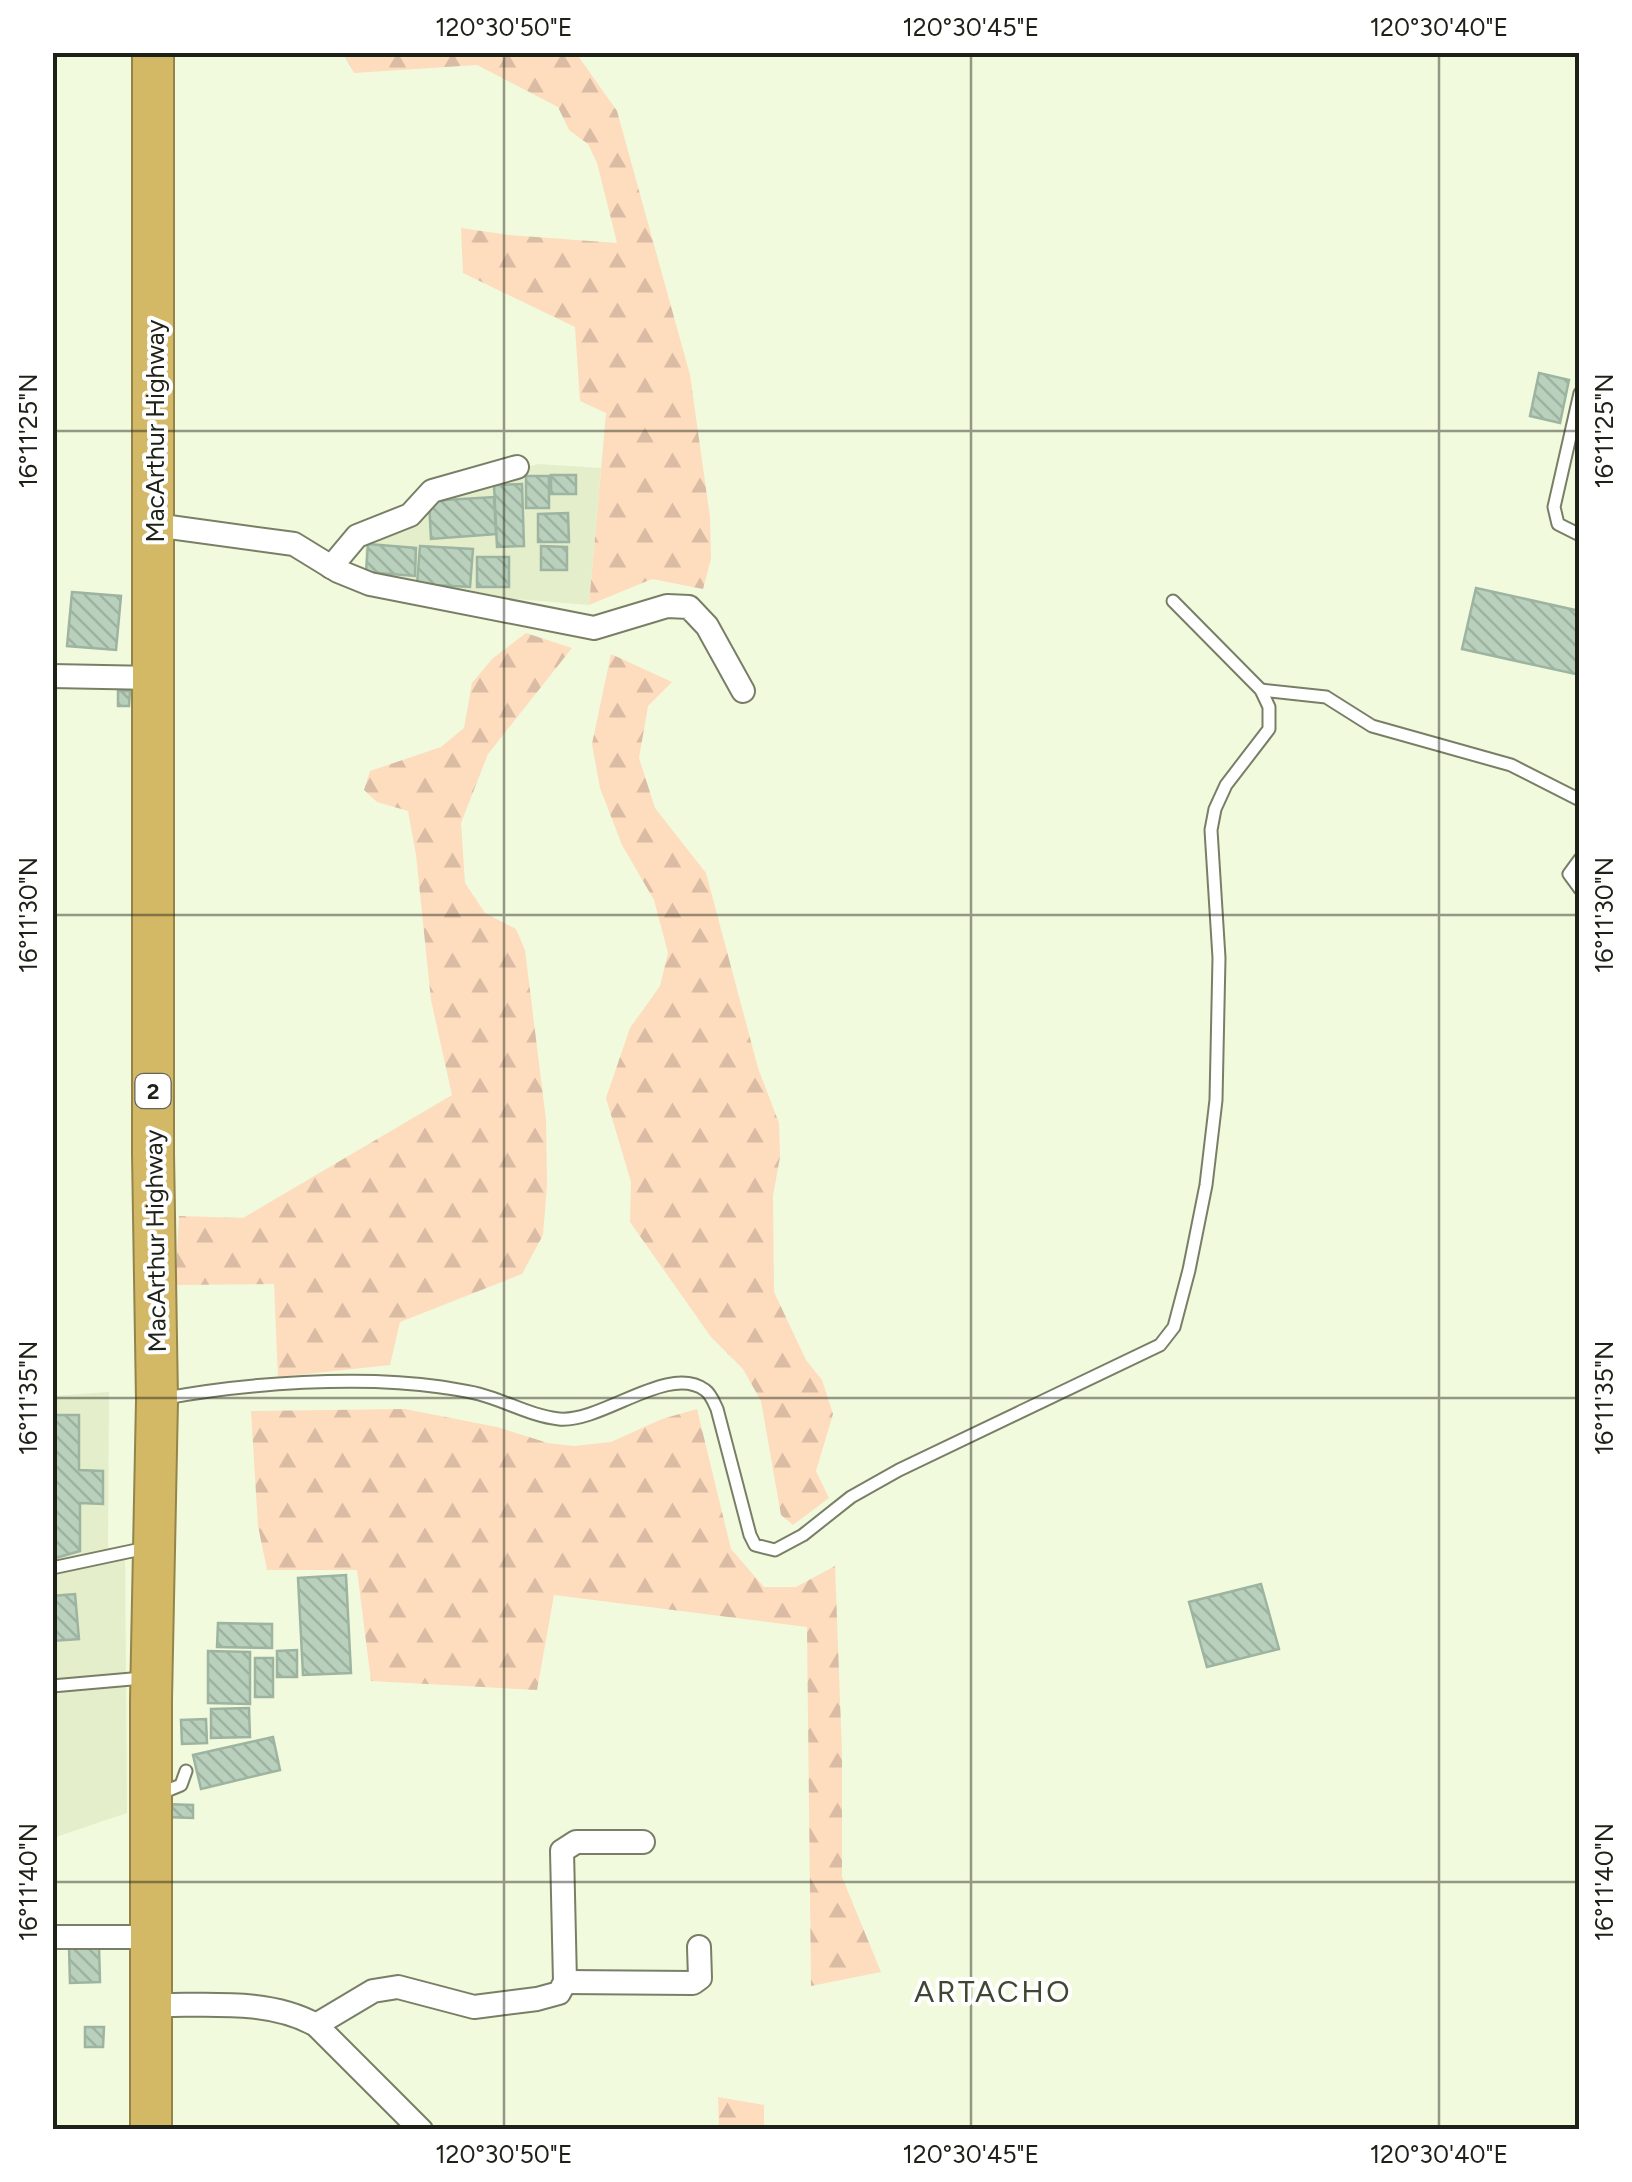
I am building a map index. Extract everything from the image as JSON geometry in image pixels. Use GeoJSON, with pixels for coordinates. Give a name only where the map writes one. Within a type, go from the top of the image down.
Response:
{"type":"FeatureCollection","features":[{"type":"Feature","properties":{"kind":"highway","name":"MacArthur Highway"},"geometry":{"type":"LineString","coordinates":[[151,2130],[150,1797],[157,1400],[153,1154],[153,52]]}},
{"type":"Feature","properties":{"kind":"street"},"geometry":{"type":"LineString","coordinates":[[331,567],[356,536],[410,514],[432,490],[517,466]]}},
{"type":"Feature","properties":{"kind":"street"},"geometry":{"type":"LineString","coordinates":[[156,526],[294,544],[331,567],[370,584],[594,628],[667,606],[688,607],[707,626],[743,692]]}},
{"type":"Feature","properties":{"kind":"street"},"geometry":{"type":"LineString","coordinates":[[52,676],[154,678]]}},
{"type":"Feature","properties":{"kind":"street"},"geometry":{"type":"LineString","coordinates":[[316,2024],[374,1992],[398,1987],[474,2007],[559,1993],[565,1982],[562,1851],[576,1842],[644,1842]]}},
{"type":"Feature","properties":{"kind":"street"},"geometry":{"type":"LineString","coordinates":[[52,1937],[153,1937]]}},
{"type":"Feature","properties":{"kind":"street"},"geometry":{"type":"LineString","coordinates":[[565,1982],[692,1983],[700,1978],[699,1947]]}},
{"type":"Feature","properties":{"kind":"street"},"geometry":{"type":"LineString","coordinates":[[152,2006],[276,2009],[300,2016],[316,2024],[421,2130]]}},
{"type":"Feature","properties":{"kind":"lane"},"geometry":{"type":"LineString","coordinates":[[1580,393],[1554,506],[1558,524],[1580,535]]}},
{"type":"Feature","properties":{"kind":"lane"},"geometry":{"type":"LineString","coordinates":[[157,1400],[195,1392],[268,1386],[398,1383],[479,1394],[534,1413],[568,1419],[598,1412],[648,1391],[691,1384],[708,1392],[718,1410],[750,1535],[756,1545],[775,1550],[803,1535],[851,1496],[899,1470],[1160,1345],[1174,1327],[1190,1270],[1204,1199],[1216,1100],[1219,958],[1211,830],[1214,809],[1226,785],[1269,729],[1269,707],[1261,690],[1173,601]]}},
{"type":"Feature","properties":{"kind":"lane"},"geometry":{"type":"LineString","coordinates":[[1261,690],[1326,697],[1372,726],[1510,765],[1580,800]]}},
{"type":"Feature","properties":{"kind":"lane"},"geometry":{"type":"LineString","coordinates":[[1580,860],[1569,874],[1580,889]]}},
{"type":"Feature","properties":{"kind":"lane"},"geometry":{"type":"LineString","coordinates":[[52,1568],[154,1546]]}},
{"type":"Feature","properties":{"kind":"lane"},"geometry":{"type":"LineString","coordinates":[[52,1686],[151,1678]]}},
{"type":"Feature","properties":{"kind":"lane"},"geometry":{"type":"LineString","coordinates":[[150,1797],[181,1786],[186,1771]]}},
{"type":"Feature","properties":{"kind":"shaded area"},"geometry":{"type":"Polygon","coordinates":[[[538,464],[601,468],[589,605],[456,594],[365,572],[365,534],[433,495],[538,464]]]}},
{"type":"Feature","properties":{"kind":"shaded area"},"geometry":{"type":"Polygon","coordinates":[[[109,1392],[108,1548],[125,1545],[127,1813],[53,1838],[53,1396],[109,1392]]]}},
{"type":"Feature","properties":{"kind":"green space"},"geometry":{"type":"Polygon","coordinates":[[[343,53],[576,53],[617,111],[690,375],[710,517],[711,559],[703,589],[652,579],[589,605],[606,413],[580,401],[575,327],[463,273],[461,228],[617,243],[597,163],[588,144],[569,130],[558,107],[477,65],[354,73],[343,53]]]}},
{"type":"Feature","properties":{"kind":"green space"},"geometry":{"type":"Polygon","coordinates":[[[526,633],[572,648],[488,754],[461,823],[465,883],[485,913],[516,929],[525,950],[546,1120],[543,1235],[522,1274],[400,1322],[390,1365],[278,1377],[274,1284],[175,1285],[179,1216],[243,1218],[452,1095],[431,1000],[408,811],[377,802],[364,790],[370,771],[441,747],[464,728],[472,683],[492,659],[526,633]]]}},
{"type":"Feature","properties":{"kind":"green space"},"geometry":{"type":"Polygon","coordinates":[[[611,654],[672,682],[648,706],[639,758],[655,808],[706,873],[758,1068],[779,1123],[780,1157],[773,1196],[774,1292],[806,1360],[822,1380],[833,1414],[816,1471],[829,1498],[793,1525],[781,1515],[761,1401],[743,1369],[711,1337],[630,1222],[631,1182],[606,1098],[630,1028],[660,986],[668,953],[654,900],[622,845],[600,788],[592,744],[611,654]]]}},
{"type":"Feature","properties":{"kind":"green space"},"geometry":{"type":"Polygon","coordinates":[[[405,1409],[574,1446],[611,1442],[662,1419],[697,1409],[731,1549],[764,1587],[796,1587],[835,1566],[842,1877],[881,1972],[811,1986],[807,1627],[554,1595],[537,1690],[371,1681],[357,1570],[267,1570],[258,1526],[251,1411],[405,1409]]]}},
{"type":"Feature","properties":{"kind":"green space"},"geometry":{"type":"Polygon","coordinates":[[[718,2097],[764,2105],[764,2129],[719,2129],[718,2097]]]}},
{"type":"Feature","properties":{"kind":"building"},"geometry":{"type":"Polygon","coordinates":[[[1539,373],[1569,380],[1560,423],[1530,416],[1539,373]]]}},
{"type":"Feature","properties":{"kind":"building"},"geometry":{"type":"Polygon","coordinates":[[[551,475],[576,475],[576,494],[551,494],[551,475]]]}},
{"type":"Feature","properties":{"kind":"building"},"geometry":{"type":"Polygon","coordinates":[[[526,476],[549,476],[549,508],[526,508],[526,476]]]}},
{"type":"Feature","properties":{"kind":"building"},"geometry":{"type":"Polygon","coordinates":[[[522,484],[524,546],[497,547],[494,485],[522,484]]]}},
{"type":"Feature","properties":{"kind":"building"},"geometry":{"type":"Polygon","coordinates":[[[494,497],[496,534],[431,539],[429,501],[494,497]]]}},
{"type":"Feature","properties":{"kind":"building"},"geometry":{"type":"Polygon","coordinates":[[[568,513],[569,542],[538,542],[538,514],[568,513]]]}},
{"type":"Feature","properties":{"kind":"building"},"geometry":{"type":"Polygon","coordinates":[[[368,544],[416,548],[415,576],[366,572],[368,544]]]}},
{"type":"Feature","properties":{"kind":"building"},"geometry":{"type":"Polygon","coordinates":[[[420,546],[473,549],[470,587],[417,584],[420,546]]]}},
{"type":"Feature","properties":{"kind":"building"},"geometry":{"type":"Polygon","coordinates":[[[541,546],[567,547],[567,570],[541,570],[541,546]]]}},
{"type":"Feature","properties":{"kind":"building"},"geometry":{"type":"Polygon","coordinates":[[[477,557],[509,557],[509,587],[477,587],[477,557]]]}},
{"type":"Feature","properties":{"kind":"building"},"geometry":{"type":"Polygon","coordinates":[[[1476,588],[1580,611],[1580,675],[1462,649],[1476,588]]]}},
{"type":"Feature","properties":{"kind":"building"},"geometry":{"type":"Polygon","coordinates":[[[72,592],[121,596],[116,650],[67,646],[72,592]]]}},
{"type":"Feature","properties":{"kind":"building"},"geometry":{"type":"Polygon","coordinates":[[[118,691],[130,691],[129,706],[118,706],[118,691]]]}},
{"type":"Feature","properties":{"kind":"building"},"geometry":{"type":"Polygon","coordinates":[[[52,1415],[79,1415],[79,1470],[103,1471],[103,1504],[80,1503],[80,1551],[52,1559],[52,1415]]]}},
{"type":"Feature","properties":{"kind":"building"},"geometry":{"type":"Polygon","coordinates":[[[346,1575],[351,1673],[303,1675],[298,1578],[346,1575]]]}},
{"type":"Feature","properties":{"kind":"building"},"geometry":{"type":"Polygon","coordinates":[[[1261,1584],[1279,1649],[1207,1667],[1189,1602],[1261,1584]]]}},
{"type":"Feature","properties":{"kind":"building"},"geometry":{"type":"Polygon","coordinates":[[[75,1594],[79,1639],[52,1641],[52,1596],[75,1594]]]}},
{"type":"Feature","properties":{"kind":"building"},"geometry":{"type":"Polygon","coordinates":[[[218,1623],[272,1624],[272,1648],[217,1647],[218,1623]]]}},
{"type":"Feature","properties":{"kind":"building"},"geometry":{"type":"Polygon","coordinates":[[[297,1650],[297,1677],[277,1677],[277,1651],[297,1650]]]}},
{"type":"Feature","properties":{"kind":"building"},"geometry":{"type":"Polygon","coordinates":[[[208,1651],[250,1652],[250,1704],[208,1703],[208,1651]]]}},
{"type":"Feature","properties":{"kind":"building"},"geometry":{"type":"Polygon","coordinates":[[[255,1658],[273,1658],[273,1697],[255,1697],[255,1658]]]}},
{"type":"Feature","properties":{"kind":"building"},"geometry":{"type":"Polygon","coordinates":[[[249,1708],[250,1737],[211,1738],[211,1709],[249,1708]]]}},
{"type":"Feature","properties":{"kind":"building"},"geometry":{"type":"Polygon","coordinates":[[[206,1719],[207,1743],[182,1744],[181,1720],[206,1719]]]}},
{"type":"Feature","properties":{"kind":"building"},"geometry":{"type":"Polygon","coordinates":[[[273,1737],[280,1770],[201,1789],[193,1755],[273,1737]]]}},
{"type":"Feature","properties":{"kind":"building"},"geometry":{"type":"Polygon","coordinates":[[[164,1804],[193,1805],[193,1818],[164,1817],[164,1804]]]}},
{"type":"Feature","properties":{"kind":"building"},"geometry":{"type":"Polygon","coordinates":[[[99,1946],[100,1982],[70,1983],[69,1947],[99,1946]]]}},
{"type":"Feature","properties":{"kind":"building"},"geometry":{"type":"Polygon","coordinates":[[[85,2027],[104,2027],[103,2047],[85,2047],[85,2027]]]}},
{"type":"Feature","properties":{"kind":"district","name":"ARTACHO"},"geometry":{"type":"Point","coordinates":[993,1992]}}]}
